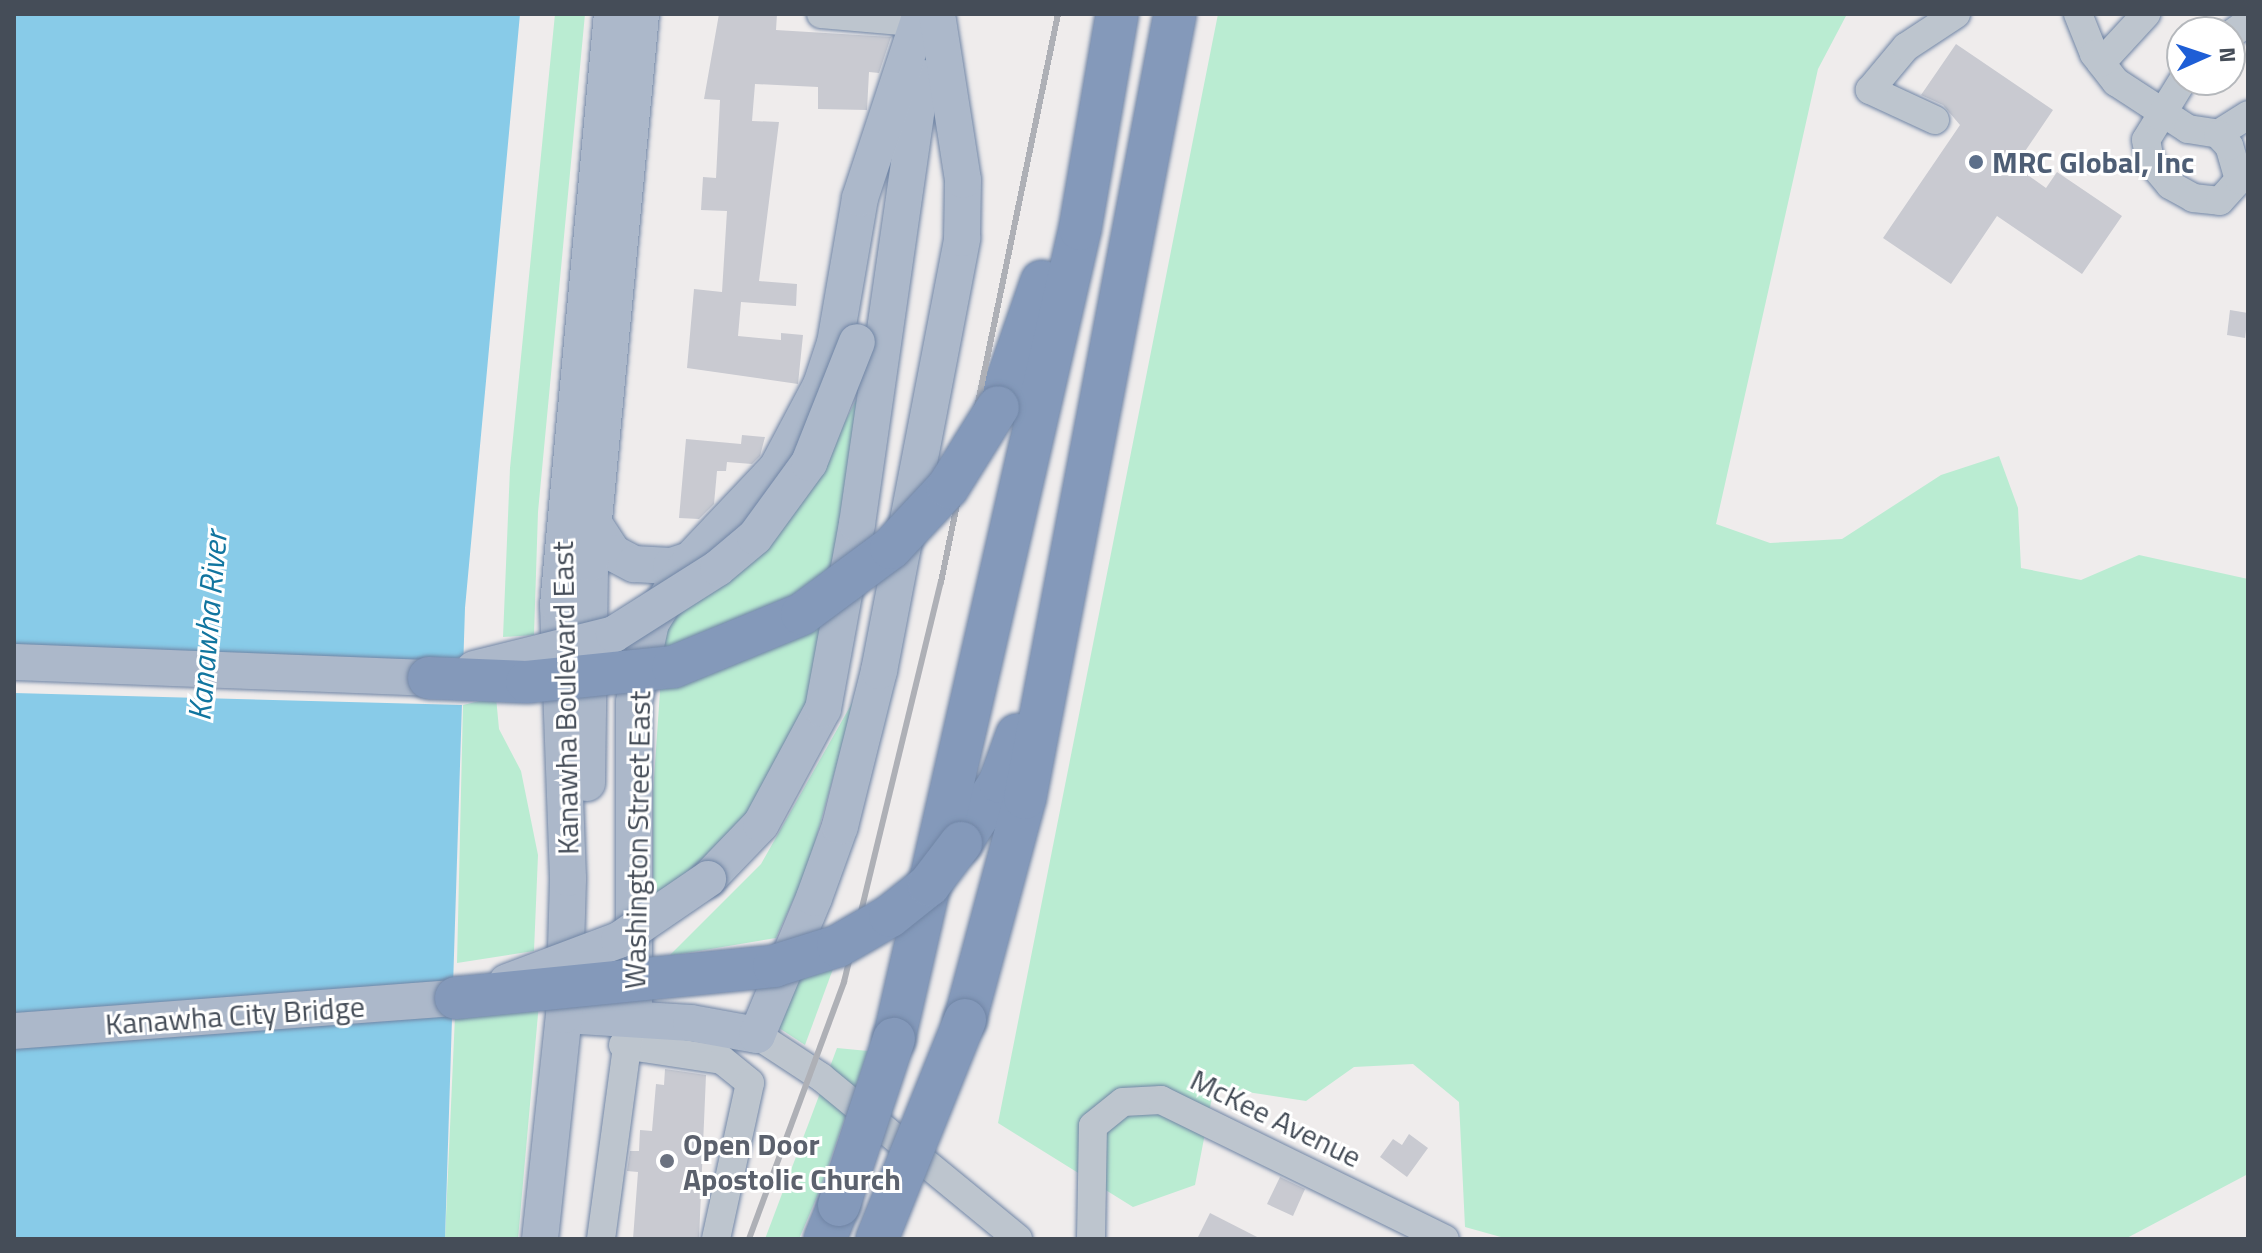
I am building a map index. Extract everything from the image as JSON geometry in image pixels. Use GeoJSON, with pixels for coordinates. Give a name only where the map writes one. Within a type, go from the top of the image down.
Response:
{"type":"FeatureCollection","features":[{"type":"Feature","properties":{"kind":"highway"},"geometry":{"type":"LineString","coordinates":[[877,1239],[965,1020],[1025,798],[1175,14]]}},
{"type":"Feature","properties":{"kind":"highway"},"geometry":{"type":"LineString","coordinates":[[429,678],[542,681],[673,667],[802,614],[891,548],[948,487],[998,407],[1029,326],[1115,24]]}},
{"type":"Feature","properties":{"kind":"highway"},"geometry":{"type":"LineString","coordinates":[[832,1222],[894,1039],[1080,229],[1115,24]]}},
{"type":"Feature","properties":{"kind":"highway"},"geometry":{"type":"LineString","coordinates":[[456,998],[774,966],[838,946],[890,916],[929,885],[961,843],[1000,782],[1068,576]]}},
{"type":"Feature","properties":{"kind":"main road","name":"Kanawha Boulevard East"},"geometry":{"type":"LineString","coordinates":[[562,1239],[573,1016],[558,605],[612,14]]}},
{"type":"Feature","properties":{"kind":"main road","name":"Kanawha Boulevard East"},"geometry":{"type":"LineString","coordinates":[[540,1239],[573,1016],[588,967],[587,618],[593,522],[641,14]]}},
{"type":"Feature","properties":{"kind":"main road"},"geometry":{"type":"LineString","coordinates":[[573,1016],[629,1032],[757,1035],[840,826],[879,671],[962,238],[963,180],[928,19]]}},
{"type":"Feature","properties":{"kind":"main road","name":"Washington Street East"},"geometry":{"type":"LineString","coordinates":[[629,1032],[634,702],[651,623],[690,560],[753,500],[803,426],[835,343],[860,198],[928,19]]}},
{"type":"Feature","properties":{"kind":"main road","name":"Kanawha City Bridge"},"geometry":{"type":"LineString","coordinates":[[14,1031],[456,998],[619,940],[708,879],[740,848],[783,791],[823,709],[836,659],[928,19]]}},
{"type":"Feature","properties":{"kind":"main road"},"geometry":{"type":"LineString","coordinates":[[14,662],[429,678],[540,657],[614,634],[718,568],[755,537],[809,463],[857,342],[897,102]]}},
{"type":"Feature","properties":{"kind":"main road"},"geometry":{"type":"LineString","coordinates":[[593,522],[613,553],[634,564],[671,566],[690,560]]}},
{"type":"Feature","properties":{"kind":"street"},"geometry":{"type":"LineString","coordinates":[[821,14],[928,19]]}},
{"type":"Feature","properties":{"kind":"street"},"geometry":{"type":"LineString","coordinates":[[1935,120],[1870,90],[1906,47],[1956,14]]}},
{"type":"Feature","properties":{"kind":"street"},"geometry":{"type":"LineString","coordinates":[[2078,14],[2101,63],[2116,82],[2160,111],[2204,136],[2218,134],[2248,115]]}},
{"type":"Feature","properties":{"kind":"street"},"geometry":{"type":"LineString","coordinates":[[2101,63],[2146,14]]}},
{"type":"Feature","properties":{"kind":"street"},"geometry":{"type":"LineString","coordinates":[[2171,96],[2146,140],[2150,161],[2170,185],[2193,198],[2220,201],[2234,192],[2236,163],[2218,134]]}},
{"type":"Feature","properties":{"kind":"street"},"geometry":{"type":"LineString","coordinates":[[601,1239],[629,1032],[722,1060],[750,1083],[716,1239]]}},
{"type":"Feature","properties":{"kind":"street"},"geometry":{"type":"LineString","coordinates":[[757,1035],[821,1077],[1018,1239]]}},
{"type":"Feature","properties":{"kind":"street","name":"McKee Avenue"},"geometry":{"type":"LineString","coordinates":[[1091,1239],[1093,1126],[1123,1102],[1161,1100],[1445,1239]]}},
{"type":"Feature","properties":{"kind":"green space"},"geometry":{"type":"Polygon","coordinates":[[[555,14],[585,14],[538,512],[534,635],[503,637],[510,468],[555,14]]]}},
{"type":"Feature","properties":{"kind":"green space"},"geometry":{"type":"Polygon","coordinates":[[[1218,14],[1847,14],[1818,69],[1716,524],[1770,543],[1842,539],[1941,475],[1999,456],[2018,508],[2021,568],[2081,580],[2139,555],[2248,579],[2248,1174],[2125,1239],[1508,1239],[1465,1227],[1459,1102],[1413,1064],[1354,1067],[1306,1101],[1214,1087],[1195,1185],[1133,1207],[998,1123],[1218,14]]]}},
{"type":"Feature","properties":{"kind":"green space"},"geometry":{"type":"Polygon","coordinates":[[[870,374],[834,623],[795,738],[753,806],[704,860],[653,899],[653,792],[665,620],[801,504],[870,374]]]}},
{"type":"Feature","properties":{"kind":"green space"},"geometry":{"type":"Polygon","coordinates":[[[856,696],[808,867],[776,938],[669,956],[761,864],[856,696]]]}},
{"type":"Feature","properties":{"kind":"green space"},"geometry":{"type":"Polygon","coordinates":[[[496,697],[499,729],[521,771],[538,855],[534,951],[457,963],[463,705],[496,697]]]}},
{"type":"Feature","properties":{"kind":"green space"},"geometry":{"type":"Polygon","coordinates":[[[837,958],[805,1045],[779,1028],[796,968],[837,958]]]}},
{"type":"Feature","properties":{"kind":"green space"},"geometry":{"type":"Polygon","coordinates":[[[539,1003],[518,1239],[445,1239],[455,1016],[539,1003]]]}},
{"type":"Feature","properties":{"kind":"green space"},"geometry":{"type":"Polygon","coordinates":[[[837,1048],[868,1051],[820,1190],[799,1239],[765,1239],[837,1048]]]}},
{"type":"Feature","properties":{"kind":"water","name":"Kanawha River"},"geometry":{"type":"Polygon","coordinates":[[[14,14],[520,14],[465,608],[445,1239],[14,1239],[14,14]]]}},
{"type":"Feature","properties":{"kind":"pier"},"geometry":{"type":"Polygon","coordinates":[[[14,649],[426,667],[464,656],[463,705],[14,693],[14,649]]]}},
{"type":"Feature","properties":{"kind":"building"},"geometry":{"type":"Polygon","coordinates":[[[719,14],[777,14],[776,30],[891,37],[879,73],[869,72],[867,110],[818,109],[818,87],[755,84],[752,121],[779,122],[759,281],[797,284],[796,306],[741,302],[738,336],[781,340],[781,333],[803,335],[798,384],[687,368],[694,289],[722,292],[727,211],[701,210],[703,177],[716,178],[720,100],[704,99],[719,14]]]}},
{"type":"Feature","properties":{"kind":"building","name":"MRC Global, Inc"},"geometry":{"type":"Polygon","coordinates":[[[1956,44],[2053,110],[2015,166],[2046,188],[2057,172],[2122,216],[2082,274],[1997,216],[1951,284],[1883,238],[1960,125],[1943,105],[1921,95],[1956,44]]]}},
{"type":"Feature","properties":{"kind":"building"},"geometry":{"type":"Polygon","coordinates":[[[2230,310],[2248,313],[2245,338],[2227,335],[2230,310]]]}},
{"type":"Feature","properties":{"kind":"building"},"geometry":{"type":"Polygon","coordinates":[[[742,435],[765,437],[760,456],[752,464],[727,462],[726,471],[717,471],[714,504],[699,519],[679,518],[686,439],[741,444],[742,435]]]}},
{"type":"Feature","properties":{"kind":"building","name":"Open Door Apostolic Church"},"geometry":{"type":"Polygon","coordinates":[[[665,1069],[706,1075],[699,1239],[633,1239],[638,1172],[627,1171],[630,1151],[639,1151],[640,1130],[652,1131],[656,1084],[664,1085],[665,1069]]]}},
{"type":"Feature","properties":{"kind":"building"},"geometry":{"type":"Polygon","coordinates":[[[1409,1134],[1428,1148],[1407,1177],[1380,1157],[1393,1139],[1402,1145],[1409,1134]]]}},
{"type":"Feature","properties":{"kind":"building"},"geometry":{"type":"Polygon","coordinates":[[[1280,1177],[1305,1189],[1293,1216],[1267,1204],[1280,1177]]]}},
{"type":"Feature","properties":{"kind":"building"},"geometry":{"type":"Polygon","coordinates":[[[1210,1213],[1261,1239],[1197,1239],[1210,1213]]]}},
{"type":"Feature","properties":{"kind":"railway"},"geometry":{"type":"LineString","coordinates":[[749,1239],[844,982],[941,582],[1058,14]]}},
{"type":"Feature","properties":{"kind":"place","name":"MRC Global, Inc"},"geometry":{"type":"Point","coordinates":[1976,162]}},
{"type":"Feature","properties":{"kind":"place","name":"Open Door Apostolic Church"},"geometry":{"type":"Point","coordinates":[667,1161]}}]}
